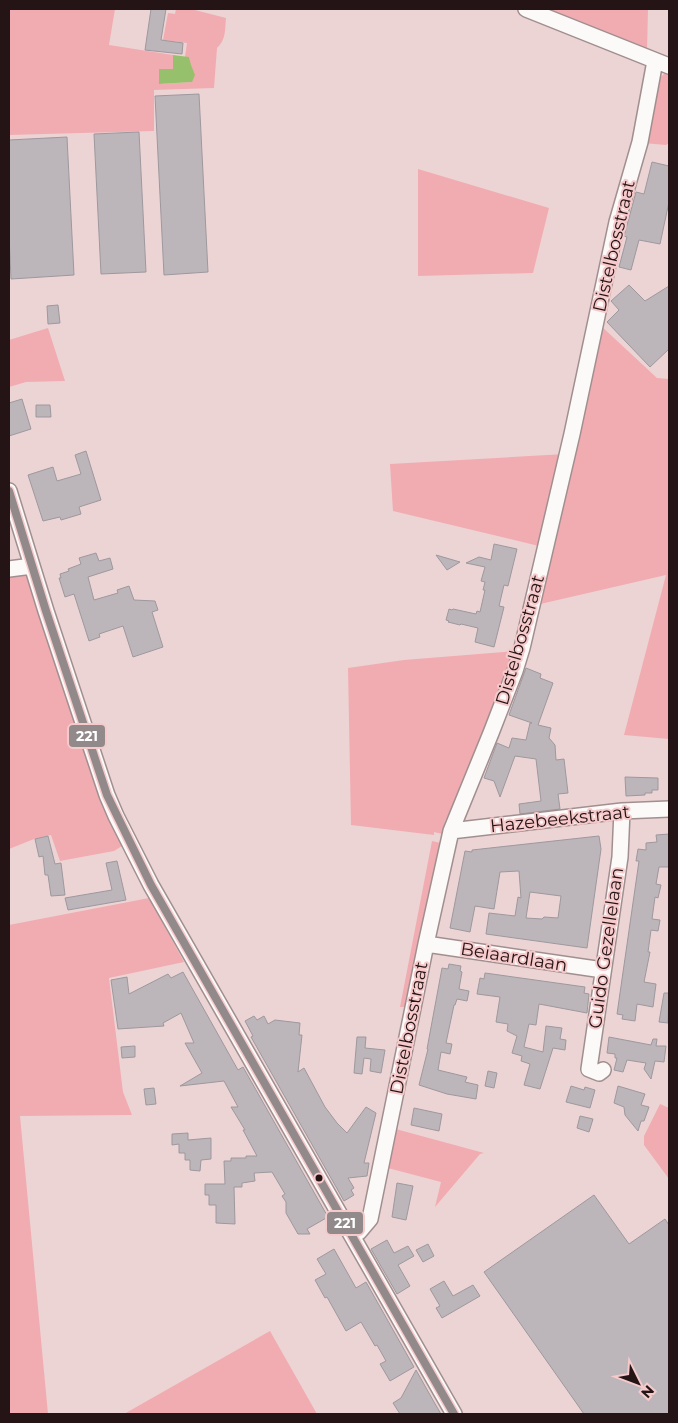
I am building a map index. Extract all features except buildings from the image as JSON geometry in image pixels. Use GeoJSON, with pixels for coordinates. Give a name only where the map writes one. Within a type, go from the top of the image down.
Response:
{"type":"FeatureCollection","features":[{"type":"Feature","properties":{"kind":"street"},"geometry":{"type":"LineString","coordinates":[[526,9],[662,64]]}},
{"type":"Feature","properties":{"kind":"street","name":"Distelbosstraat"},"geometry":{"type":"LineString","coordinates":[[352,1235],[359,1232],[370,1219],[451,831],[491,733],[522,648],[574,425],[617,222],[662,64]]}},
{"type":"Feature","properties":{"kind":"street"},"geometry":{"type":"LineString","coordinates":[[9,491],[104,786],[116,816],[151,885],[454,1414]]}},
{"type":"Feature","properties":{"kind":"street"},"geometry":{"type":"LineString","coordinates":[[9,569],[32,566]]}},
{"type":"Feature","properties":{"kind":"street","name":"Hazebeekstraat"},"geometry":{"type":"LineString","coordinates":[[451,831],[622,811],[669,809]]}},
{"type":"Feature","properties":{"kind":"street","name":"Guido Gezellelaan"},"geometry":{"type":"LineString","coordinates":[[603,1070],[599,1073],[589,1069],[620,857],[622,811]]}},
{"type":"Feature","properties":{"kind":"street","name":"Beiaardlaan"},"geometry":{"type":"LineString","coordinates":[[426,944],[603,970]]}},
{"type":"Feature","properties":{"kind":"shaded area"},"geometry":{"type":"Polygon","coordinates":[[[9,9],[115,9],[109,45],[173,55],[173,70],[160,69],[160,84],[192,82],[189,57],[185,57],[187,43],[163,40],[168,13],[175,14],[176,9],[191,9],[226,18],[224,38],[217,48],[214,88],[154,90],[154,131],[9,135],[9,9]]]}},
{"type":"Feature","properties":{"kind":"shaded area"},"geometry":{"type":"Polygon","coordinates":[[[535,9],[648,9],[647,52],[535,9]]]}},
{"type":"Feature","properties":{"kind":"shaded area"},"geometry":{"type":"Polygon","coordinates":[[[173,55],[189,57],[195,75],[192,82],[159,84],[159,69],[173,69],[173,55]]]}},
{"type":"Feature","properties":{"kind":"shaded area"},"geometry":{"type":"Polygon","coordinates":[[[669,72],[669,143],[666,145],[643,143],[658,80],[665,73],[669,72]]]}},
{"type":"Feature","properties":{"kind":"shaded area"},"geometry":{"type":"Polygon","coordinates":[[[418,169],[549,208],[533,273],[418,276],[418,169]]]}},
{"type":"Feature","properties":{"kind":"shaded area"},"geometry":{"type":"Polygon","coordinates":[[[600,325],[657,378],[669,379],[669,739],[624,735],[666,575],[536,605],[600,325]]]}},
{"type":"Feature","properties":{"kind":"shaded area"},"geometry":{"type":"Polygon","coordinates":[[[48,328],[65,381],[26,382],[9,387],[9,340],[48,328]]]}},
{"type":"Feature","properties":{"kind":"shaded area"},"geometry":{"type":"Polygon","coordinates":[[[565,454],[543,547],[393,511],[390,464],[565,454]]]}},
{"type":"Feature","properties":{"kind":"shaded area"},"geometry":{"type":"Polygon","coordinates":[[[15,573],[27,576],[96,788],[122,846],[114,851],[60,861],[51,835],[34,839],[9,849],[9,574],[15,573]]]}},
{"type":"Feature","properties":{"kind":"shaded area"},"geometry":{"type":"Polygon","coordinates":[[[517,651],[461,792],[445,821],[442,834],[434,832],[434,835],[351,825],[348,668],[404,660],[517,651]]]}},
{"type":"Feature","properties":{"kind":"shaded area"},"geometry":{"type":"Polygon","coordinates":[[[432,841],[441,843],[408,1007],[400,1007],[432,841]]]}},
{"type":"Feature","properties":{"kind":"shaded area"},"geometry":{"type":"Polygon","coordinates":[[[149,898],[184,962],[109,978],[123,1092],[132,1115],[20,1116],[48,1414],[9,1414],[9,925],[149,898]]]}},
{"type":"Feature","properties":{"kind":"shaded area"},"geometry":{"type":"Polygon","coordinates":[[[660,1104],[669,1108],[669,1179],[644,1145],[644,1136],[660,1104]]]}},
{"type":"Feature","properties":{"kind":"shaded area"},"geometry":{"type":"Polygon","coordinates":[[[392,1128],[484,1153],[480,1154],[435,1207],[441,1182],[384,1167],[392,1128]]]}},
{"type":"Feature","properties":{"kind":"shaded area"},"geometry":{"type":"Polygon","coordinates":[[[270,1331],[317,1414],[124,1414],[270,1331]]]}},
{"type":"Feature","properties":{"kind":"transit line","name":"221"},"geometry":{"type":"LineString","coordinates":[[9,491],[46,611],[107,795],[151,885],[454,1414]]}}]}
